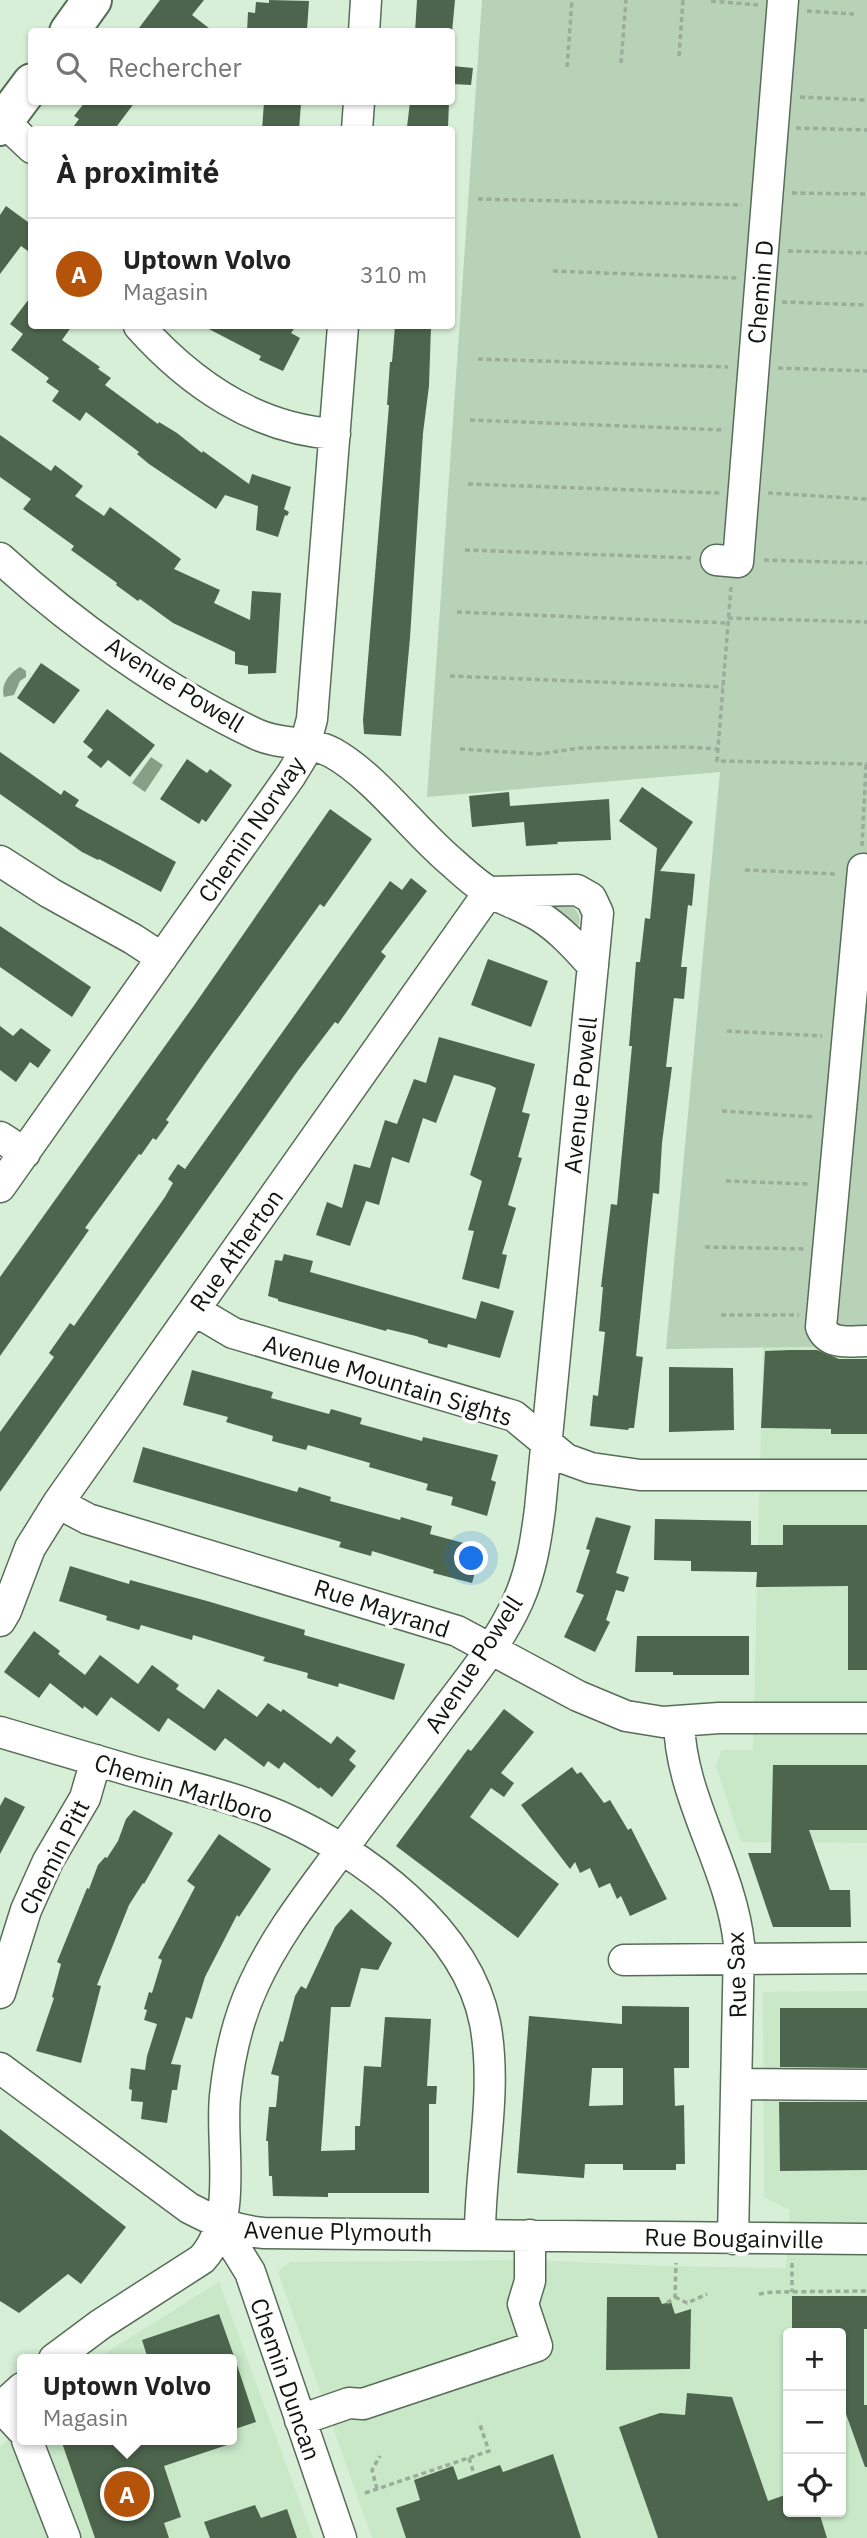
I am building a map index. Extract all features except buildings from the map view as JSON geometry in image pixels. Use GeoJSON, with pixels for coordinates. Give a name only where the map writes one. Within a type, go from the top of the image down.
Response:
{"type":"FeatureCollection","features":[{"type":"Feature","properties":{"kind":"main road"},"geometry":{"type":"LineString","coordinates":[[72,28],[92,0]]}},
{"type":"Feature","properties":{"kind":"main road"},"geometry":{"type":"LineString","coordinates":[[1,122],[28,88]]}},
{"type":"Feature","properties":{"kind":"street"},"geometry":{"type":"LineString","coordinates":[[364,28],[366,0]]}},
{"type":"Feature","properties":{"kind":"street","name":"Chemin D"},"geometry":{"type":"LineString","coordinates":[[705,559],[738,562],[783,5]]}},
{"type":"Feature","properties":{"kind":"street"},"geometry":{"type":"LineString","coordinates":[[357,126],[359,105]]}},
{"type":"Feature","properties":{"kind":"street"},"geometry":{"type":"LineString","coordinates":[[1,122],[28,145]]}},
{"type":"Feature","properties":{"kind":"street"},"geometry":{"type":"LineString","coordinates":[[142,329],[182,369],[234,405],[293,429],[335,434]]}},
{"type":"Feature","properties":{"kind":"street","name":"Chemin Norway"},"geometry":{"type":"LineString","coordinates":[[0,1187],[12,1145],[162,958],[291,775],[306,745],[312,719],[343,329]]}},
{"type":"Feature","properties":{"kind":"street","name":"Avenue Powell"},"geometry":{"type":"LineString","coordinates":[[0,558],[64,611],[186,696],[270,740],[324,749],[339,757],[375,787],[438,850],[489,892],[538,915],[574,945],[593,966]]}},
{"type":"Feature","properties":{"kind":"street"},"geometry":{"type":"LineString","coordinates":[[0,861],[162,958]]}},
{"type":"Feature","properties":{"kind":"street"},"geometry":{"type":"LineString","coordinates":[[855,863],[821,1327],[825,1335],[834,1340],[867,1341]]}},
{"type":"Feature","properties":{"kind":"street","name":"Avenue Powell"},"geometry":{"type":"LineString","coordinates":[[221,2225],[225,2190],[225,2096],[231,2057],[257,1978],[279,1938],[341,1850],[490,1648],[517,1602],[528,1573],[536,1538],[598,914],[587,895],[571,889],[489,892]]}},
{"type":"Feature","properties":{"kind":"street","name":"Rue Atherton"},"geometry":{"type":"LineString","coordinates":[[1,1619],[30,1548],[58,1503],[489,892]]}},
{"type":"Feature","properties":{"kind":"street","name":"Avenue Mountain Sights"},"geometry":{"type":"LineString","coordinates":[[194,1310],[233,1333],[514,1416],[571,1462],[640,1475],[867,1475]]}},
{"type":"Feature","properties":{"kind":"street","name":"Rue Mayrand"},"geometry":{"type":"LineString","coordinates":[[58,1503],[88,1519],[442,1625],[616,1713],[643,1720],[679,1721],[719,1718],[867,1718]]}},
{"type":"Feature","properties":{"kind":"street","name":"Rue Sax"},"geometry":{"type":"LineString","coordinates":[[679,1721],[682,1754],[735,1919],[739,1958],[733,2239]]}},
{"type":"Feature","properties":{"kind":"street","name":"Chemin Marlboro"},"geometry":{"type":"LineString","coordinates":[[0,1732],[266,1811],[341,1850],[387,1883],[429,1919],[455,1952],[478,1996],[485,2020],[490,2070],[480,2234]]}},
{"type":"Feature","properties":{"kind":"street","name":"Chemin Pitt"},"geometry":{"type":"LineString","coordinates":[[0,1993],[15,1940],[29,1904],[52,1853],[85,1798],[96,1760]]}},
{"type":"Feature","properties":{"kind":"street"},"geometry":{"type":"LineString","coordinates":[[624,1960],[867,1958]]}},
{"type":"Feature","properties":{"kind":"street","name":"Avenue Plymouth"},"geometry":{"type":"LineString","coordinates":[[0,2068],[189,2208],[221,2225],[264,2233],[601,2236]]}},
{"type":"Feature","properties":{"kind":"street"},"geometry":{"type":"LineString","coordinates":[[737,2084],[867,2085]]}},
{"type":"Feature","properties":{"kind":"street"},"geometry":{"type":"LineString","coordinates":[[61,2354],[101,2323],[201,2259],[211,2247],[221,2225]]}},
{"type":"Feature","properties":{"kind":"street","name":"Chemin Duncan"},"geometry":{"type":"LineString","coordinates":[[221,2225],[250,2273],[341,2538]]}},
{"type":"Feature","properties":{"kind":"street"},"geometry":{"type":"LineString","coordinates":[[302,2426],[354,2415],[363,2404],[537,2346],[523,2304],[530,2281],[530,2235]]}},
{"type":"Feature","properties":{"kind":"street","name":"Rue Bougainville"},"geometry":{"type":"LineString","coordinates":[[601,2236],[867,2239]]}},
{"type":"Feature","properties":{"kind":"street"},"geometry":{"type":"LineString","coordinates":[[8,2401],[17,2420]]}},
{"type":"Feature","properties":{"kind":"street"},"geometry":{"type":"LineString","coordinates":[[29,2445],[65,2538]]}},
{"type":"Feature","properties":{"kind":"path"},"geometry":{"type":"LineString","coordinates":[[567,67],[572,0]]}},
{"type":"Feature","properties":{"kind":"path"},"geometry":{"type":"LineString","coordinates":[[621,63],[626,0]]}},
{"type":"Feature","properties":{"kind":"path"},"geometry":{"type":"LineString","coordinates":[[679,56],[683,0]]}},
{"type":"Feature","properties":{"kind":"path"},"geometry":{"type":"LineString","coordinates":[[711,1],[854,13]]}},
{"type":"Feature","properties":{"kind":"path"},"geometry":{"type":"LineString","coordinates":[[798,97],[867,100]]}},
{"type":"Feature","properties":{"kind":"path"},"geometry":{"type":"LineString","coordinates":[[793,128],[867,130]]}},
{"type":"Feature","properties":{"kind":"path"},"geometry":{"type":"LineString","coordinates":[[789,192],[867,194]]}},
{"type":"Feature","properties":{"kind":"path"},"geometry":{"type":"LineString","coordinates":[[478,199],[745,205]]}},
{"type":"Feature","properties":{"kind":"path"},"geometry":{"type":"LineString","coordinates":[[785,251],[867,253]]}},
{"type":"Feature","properties":{"kind":"path"},"geometry":{"type":"LineString","coordinates":[[553,271],[739,278]]}},
{"type":"Feature","properties":{"kind":"path"},"geometry":{"type":"LineString","coordinates":[[780,302],[867,305]]}},
{"type":"Feature","properties":{"kind":"path"},"geometry":{"type":"LineString","coordinates":[[478,359],[733,368]]}},
{"type":"Feature","properties":{"kind":"path"},"geometry":{"type":"LineString","coordinates":[[775,368],[867,371]]}},
{"type":"Feature","properties":{"kind":"path"},"geometry":{"type":"LineString","coordinates":[[470,420],[731,430]]}},
{"type":"Feature","properties":{"kind":"path"},"geometry":{"type":"LineString","coordinates":[[468,484],[724,493]]}},
{"type":"Feature","properties":{"kind":"path"},"geometry":{"type":"LineString","coordinates":[[765,493],[867,499]]}},
{"type":"Feature","properties":{"kind":"path"},"geometry":{"type":"LineString","coordinates":[[465,550],[705,559]]}},
{"type":"Feature","properties":{"kind":"path"},"geometry":{"type":"LineString","coordinates":[[760,560],[867,563]]}},
{"type":"Feature","properties":{"kind":"path"},"geometry":{"type":"LineString","coordinates":[[730,587],[717,761],[867,764],[855,863],[745,870]]}},
{"type":"Feature","properties":{"kind":"path"},"geometry":{"type":"LineString","coordinates":[[457,612],[867,622]]}},
{"type":"Feature","properties":{"kind":"path"},"geometry":{"type":"LineString","coordinates":[[450,676],[723,687]]}},
{"type":"Feature","properties":{"kind":"path"},"geometry":{"type":"LineString","coordinates":[[460,749],[540,754],[580,748],[718,749]]}},
{"type":"Feature","properties":{"kind":"path"},"geometry":{"type":"LineString","coordinates":[[727,1031],[827,1036]]}},
{"type":"Feature","properties":{"kind":"path"},"geometry":{"type":"LineString","coordinates":[[722,1111],[822,1117]]}},
{"type":"Feature","properties":{"kind":"path"},"geometry":{"type":"LineString","coordinates":[[726,1181],[816,1184]]}},
{"type":"Feature","properties":{"kind":"path"},"geometry":{"type":"LineString","coordinates":[[705,1247],[805,1249]]}},
{"type":"Feature","properties":{"kind":"path"},"geometry":{"type":"LineString","coordinates":[[721,1315],[801,1315]]}},
{"type":"Feature","properties":{"kind":"path"},"geometry":{"type":"LineString","coordinates":[[676,2263],[676,2297]]}},
{"type":"Feature","properties":{"kind":"path"},"geometry":{"type":"LineString","coordinates":[[792,2263],[792,2292]]}},
{"type":"Feature","properties":{"kind":"path"},"geometry":{"type":"LineString","coordinates":[[760,2294],[867,2293]]}},
{"type":"Feature","properties":{"kind":"path"},"geometry":{"type":"LineString","coordinates":[[676,2297],[687,2303],[707,2294]]}},
{"type":"Feature","properties":{"kind":"path"},"geometry":{"type":"LineString","coordinates":[[667,2303],[676,2297]]}},
{"type":"Feature","properties":{"kind":"path"},"geometry":{"type":"LineString","coordinates":[[365,2493],[489,2451],[479,2422]]}},
{"type":"Feature","properties":{"kind":"path"},"geometry":{"type":"LineString","coordinates":[[377,2489],[372,2470],[380,2456]]}},
{"type":"Feature","properties":{"kind":"path"},"geometry":{"type":"LineString","coordinates":[[469,2458],[474,2474]]}},
{"type":"Feature","properties":{"kind":"shaded area"},"geometry":{"type":"Polygon","coordinates":[[[482,0],[867,0],[867,1346],[666,1349],[720,772],[427,797],[482,0]]]}},
{"type":"Feature","properties":{"kind":"shaded area"},"geometry":{"type":"Polygon","coordinates":[[[20,667],[26,671],[26,677],[20,681],[14,695],[4,697],[3,688],[7,679],[20,667]]]}},
{"type":"Feature","properties":{"kind":"shaded area"},"geometry":{"type":"Polygon","coordinates":[[[151,757],[163,765],[145,792],[132,783],[151,757]]]}},
{"type":"Feature","properties":{"kind":"shaded area"},"geometry":{"type":"Polygon","coordinates":[[[567,904],[578,913],[578,926],[574,926],[552,905],[567,904]]]}},
{"type":"Feature","properties":{"kind":"shaded area"},"geometry":{"type":"Polygon","coordinates":[[[867,1346],[867,1843],[741,1842],[716,1766],[721,1750],[753,1750],[763,1347],[867,1346]]]}},
{"type":"Feature","properties":{"kind":"shaded area"},"geometry":{"type":"Polygon","coordinates":[[[867,1991],[867,2538],[372,2538],[278,2272],[290,2262],[532,2260],[786,2268],[790,2210],[764,2197],[763,1992],[867,1991]]]}},
{"type":"Feature","properties":{"kind":"shaded area"},"geometry":{"type":"Polygon","coordinates":[[[219,2282],[313,2538],[0,2538],[0,2447],[17,2432],[17,2445],[237,2445],[237,2354],[104,2354],[219,2282]]]}},
{"type":"Feature","properties":{"kind":"place","name":"Uptown Volvo"},"geometry":{"type":"Point","coordinates":[127,2494]}}]}
